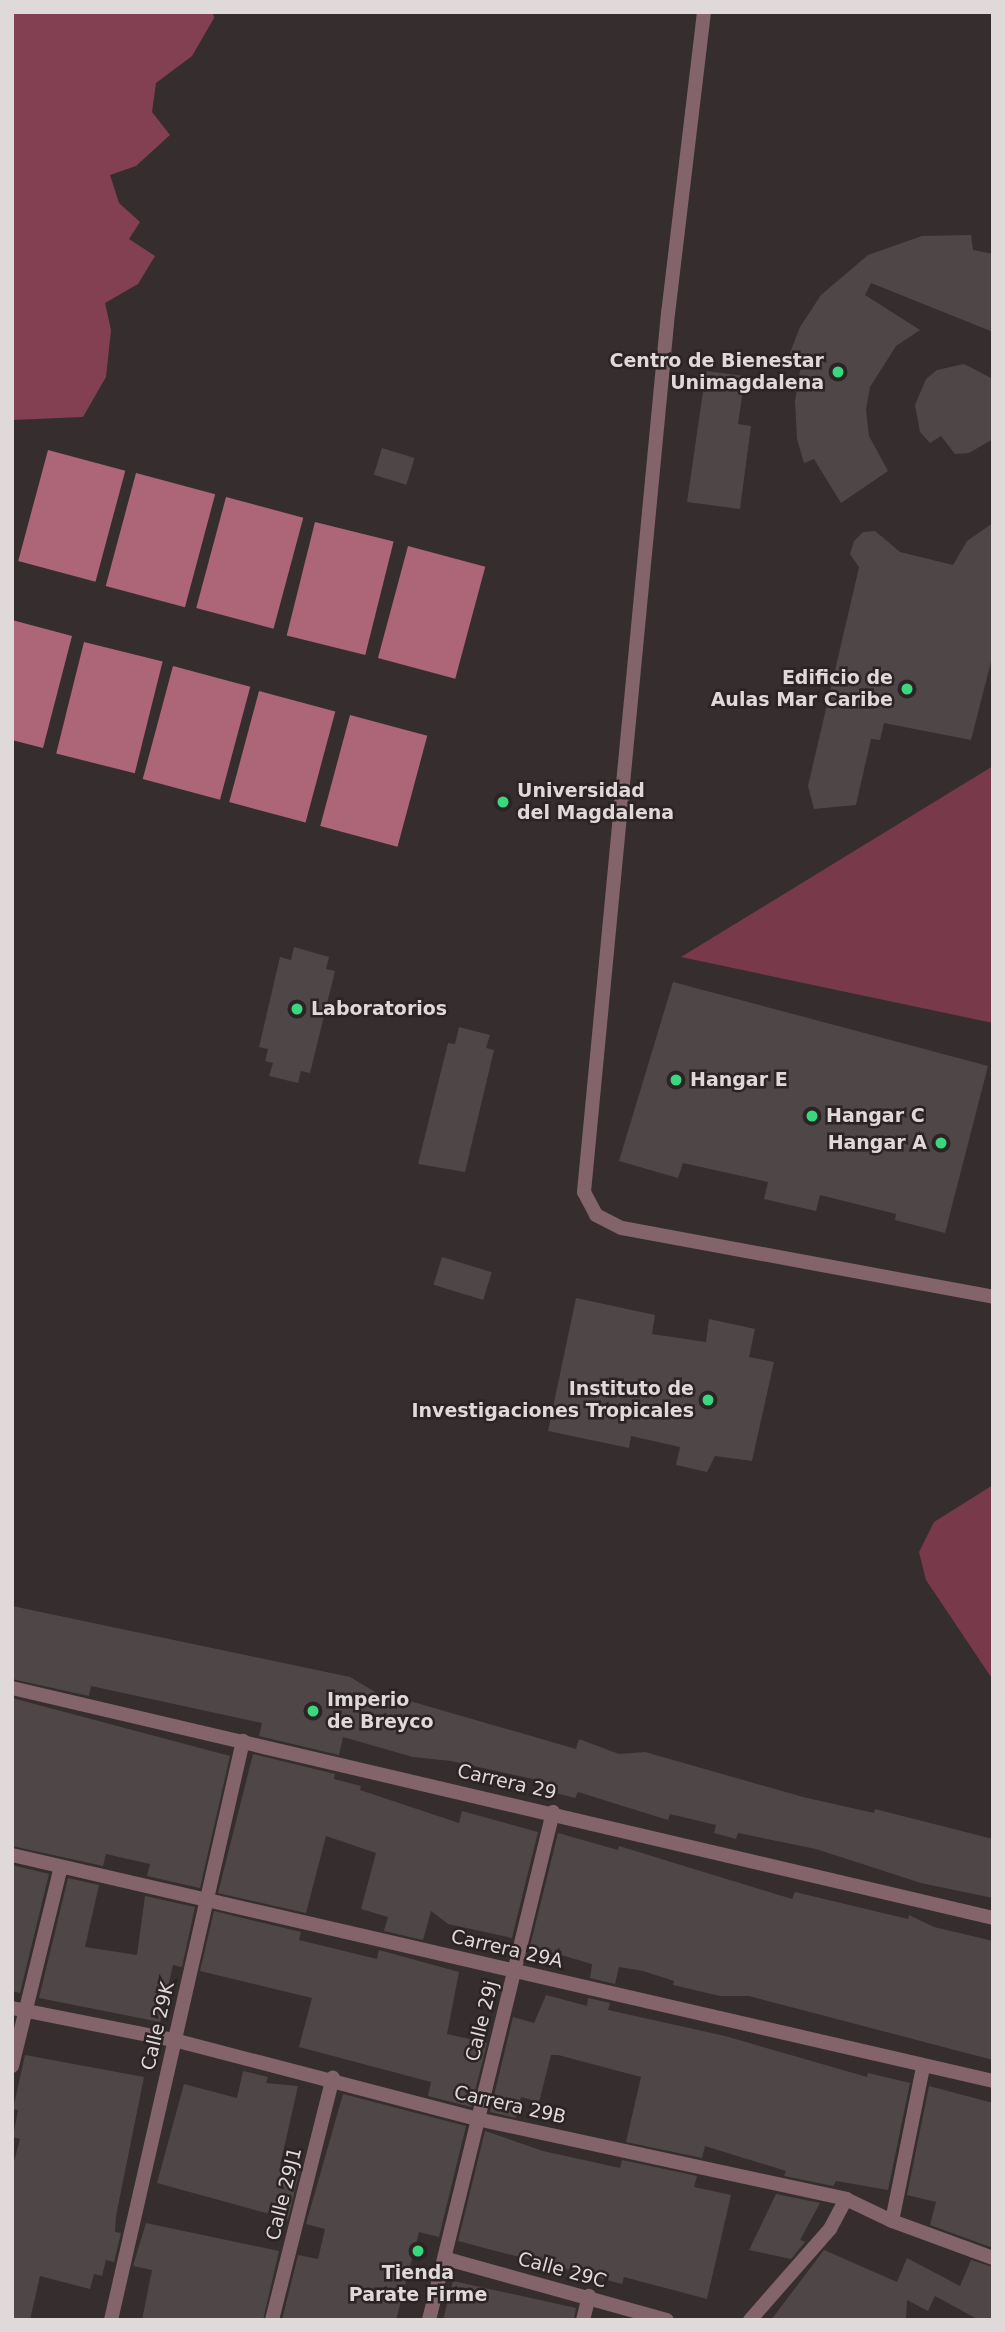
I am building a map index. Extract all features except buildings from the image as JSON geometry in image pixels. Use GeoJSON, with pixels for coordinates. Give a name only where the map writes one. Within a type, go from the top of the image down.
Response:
{"type":"FeatureCollection","features":[{"type":"Feature","properties":{"kind":"street"},"geometry":{"type":"LineString","coordinates":[[704,12],[667,313],[584,1192],[596,1215],[622,1227],[993,1297]]}},
{"type":"Feature","properties":{"kind":"street","name":"Carrera 29"},"geometry":{"type":"LineString","coordinates":[[12,1688],[553,1812],[993,1918]]}},
{"type":"Feature","properties":{"kind":"street","name":"Calle 29K"},"geometry":{"type":"LineString","coordinates":[[111,2320],[243,1741]]}},
{"type":"Feature","properties":{"kind":"street","name":"Calle 29j"},"geometry":{"type":"LineString","coordinates":[[429,2320],[447,2259],[477,2119],[553,1812]]}},
{"type":"Feature","properties":{"kind":"street","name":"Carrera 29A"},"geometry":{"type":"LineString","coordinates":[[12,1855],[993,2081]]}},
{"type":"Feature","properties":{"kind":"street"},"geometry":{"type":"LineString","coordinates":[[12,2066],[19,2010],[61,1867]]}},
{"type":"Feature","properties":{"kind":"street","name":"Carrera 29B"},"geometry":{"type":"LineString","coordinates":[[19,2010],[174,2040],[333,2078],[477,2119],[846,2199],[892,2221],[993,2258]]}},
{"type":"Feature","properties":{"kind":"street"},"geometry":{"type":"LineString","coordinates":[[892,2221],[923,2067]]}},
{"type":"Feature","properties":{"kind":"street","name":"Calle 29J1"},"geometry":{"type":"LineString","coordinates":[[272,2320],[333,2078]]}},
{"type":"Feature","properties":{"kind":"street"},"geometry":{"type":"LineString","coordinates":[[750,2320],[830,2229],[846,2199]]}},
{"type":"Feature","properties":{"kind":"street","name":"Calle 29C"},"geometry":{"type":"LineString","coordinates":[[447,2259],[589,2296],[667,2320]]}},
{"type":"Feature","properties":{"kind":"street"},"geometry":{"type":"LineString","coordinates":[[583,2320],[589,2296]]}},
{"type":"Feature","properties":{"kind":"shaded area"},"geometry":{"type":"Polygon","coordinates":[[[12,12],[213,12],[214,18],[192,56],[156,83],[152,112],[170,135],[136,166],[110,175],[119,203],[140,222],[129,239],[155,256],[138,284],[105,303],[111,330],[106,377],[83,417],[12,420],[12,12]]]}},
{"type":"Feature","properties":{"kind":"shaded area"},"geometry":{"type":"Polygon","coordinates":[[[48,450],[125,471],[96,582],[18,561],[48,450]]]}},
{"type":"Feature","properties":{"kind":"shaded area"},"geometry":{"type":"Polygon","coordinates":[[[136,473],[215,494],[185,607],[106,586],[136,473]]]}},
{"type":"Feature","properties":{"kind":"shaded area"},"geometry":{"type":"Polygon","coordinates":[[[226,497],[303,518],[274,629],[196,608],[226,497]]]}},
{"type":"Feature","properties":{"kind":"shaded area"},"geometry":{"type":"Polygon","coordinates":[[[315,522],[394,542],[365,655],[287,636],[315,522]]]}},
{"type":"Feature","properties":{"kind":"shaded area"},"geometry":{"type":"Polygon","coordinates":[[[408,546],[485,567],[455,679],[378,658],[408,546]]]}},
{"type":"Feature","properties":{"kind":"shaded area"},"geometry":{"type":"Polygon","coordinates":[[[12,620],[72,636],[43,748],[12,740],[12,620]]]}},
{"type":"Feature","properties":{"kind":"shaded area"},"geometry":{"type":"Polygon","coordinates":[[[84,642],[163,662],[135,773],[56,754],[84,642]]]}},
{"type":"Feature","properties":{"kind":"shaded area"},"geometry":{"type":"Polygon","coordinates":[[[173,666],[250,687],[220,800],[143,779],[173,666]]]}},
{"type":"Feature","properties":{"kind":"shaded area"},"geometry":{"type":"Polygon","coordinates":[[[259,691],[335,711],[306,823],[229,802],[259,691]]]}},
{"type":"Feature","properties":{"kind":"shaded area"},"geometry":{"type":"Polygon","coordinates":[[[350,715],[427,736],[398,847],[320,826],[350,715]]]}},
{"type":"Feature","properties":{"kind":"shaded area"},"geometry":{"type":"Polygon","coordinates":[[[993,766],[993,1023],[681,957],[993,766]]]}},
{"type":"Feature","properties":{"kind":"shaded area"},"geometry":{"type":"Polygon","coordinates":[[[993,1485],[993,1680],[926,1580],[919,1552],[934,1522],[993,1485]]]}},
{"type":"Feature","properties":{"kind":"place","name":"Centro de Bienestar Unimagdalena"},"geometry":{"type":"Point","coordinates":[838,372]}},
{"type":"Feature","properties":{"kind":"place","name":"Edificio de Aulas Mar Caribe"},"geometry":{"type":"Point","coordinates":[907,689]}},
{"type":"Feature","properties":{"kind":"place","name":"Universidad del Magdalena"},"geometry":{"type":"Point","coordinates":[503,802]}},
{"type":"Feature","properties":{"kind":"place","name":"Laboratorios"},"geometry":{"type":"Point","coordinates":[297,1009]}},
{"type":"Feature","properties":{"kind":"place","name":"Hangar E"},"geometry":{"type":"Point","coordinates":[676,1080]}},
{"type":"Feature","properties":{"kind":"place","name":"Hangar C"},"geometry":{"type":"Point","coordinates":[812,1116]}},
{"type":"Feature","properties":{"kind":"place","name":"Hangar A"},"geometry":{"type":"Point","coordinates":[941,1143]}},
{"type":"Feature","properties":{"kind":"place","name":"Instituto de Investigaciones Tropicales"},"geometry":{"type":"Point","coordinates":[708,1400]}},
{"type":"Feature","properties":{"kind":"place","name":"Imperio de Breyco"},"geometry":{"type":"Point","coordinates":[313,1711]}},
{"type":"Feature","properties":{"kind":"place","name":"Tienda Parate Firme"},"geometry":{"type":"Point","coordinates":[418,2251]}}]}
